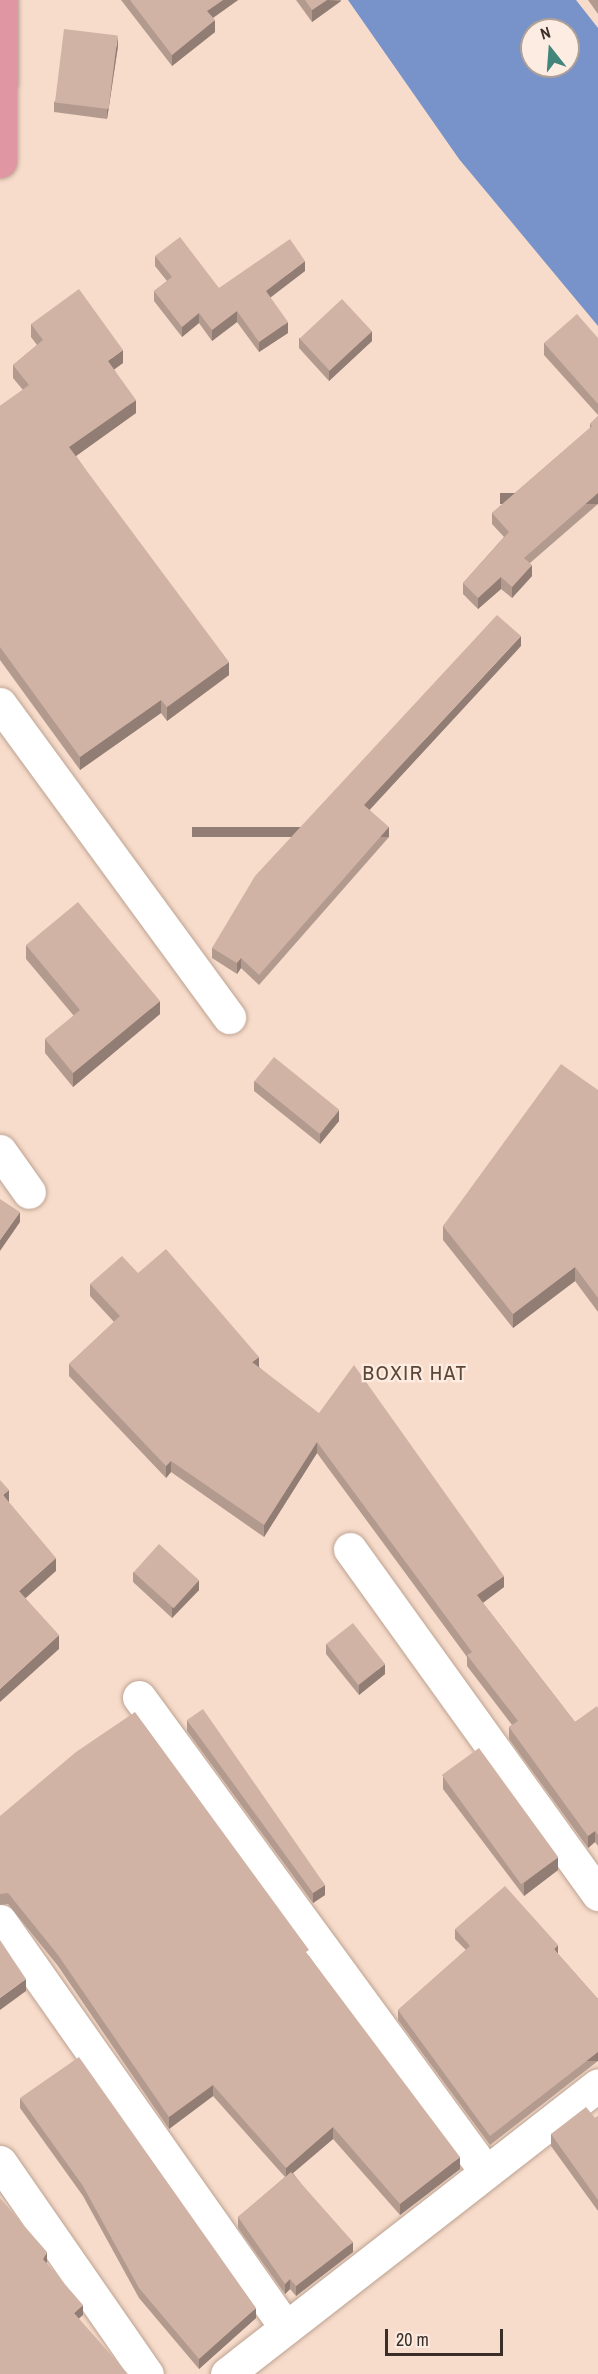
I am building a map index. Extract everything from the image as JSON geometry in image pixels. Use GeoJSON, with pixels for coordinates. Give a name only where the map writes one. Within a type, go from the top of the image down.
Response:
{"type":"FeatureCollection","features":[{"type":"Feature","properties":{"kind":"highway"},"geometry":{"type":"LineString","coordinates":[[0,161],[1,0]]}},
{"type":"Feature","properties":{"kind":"street"},"geometry":{"type":"LineString","coordinates":[[0,704],[230,1017]]}},
{"type":"Feature","properties":{"kind":"street"},"geometry":{"type":"LineString","coordinates":[[0,1151],[29,1192]]}},
{"type":"Feature","properties":{"kind":"street"},"geometry":{"type":"LineString","coordinates":[[350,1549],[598,1894]]}},
{"type":"Feature","properties":{"kind":"street"},"geometry":{"type":"LineString","coordinates":[[140,1697],[486,2172]]}},
{"type":"Feature","properties":{"kind":"street"},"geometry":{"type":"LineString","coordinates":[[0,1921],[286,2328]]}},
{"type":"Feature","properties":{"kind":"street"},"geometry":{"type":"LineString","coordinates":[[227,2374],[598,2085]]}},
{"type":"Feature","properties":{"kind":"street"},"geometry":{"type":"LineString","coordinates":[[0,2162],[147,2374]]}},
{"type":"Feature","properties":{"kind":"water"},"geometry":{"type":"Polygon","coordinates":[[[348,0],[576,0],[598,28],[598,326],[459,159],[348,0]]]}},
{"type":"Feature","properties":{"kind":"building"},"geometry":{"type":"Polygon","coordinates":[[[130,0],[223,0],[207,11],[215,20],[172,55],[130,0]]]}},
{"type":"Feature","properties":{"kind":"building"},"geometry":{"type":"Polygon","coordinates":[[[305,0],[327,0],[312,10],[305,0]]]}},
{"type":"Feature","properties":{"kind":"building"},"geometry":{"type":"Polygon","coordinates":[[[64,29],[118,36],[109,109],[55,102],[64,29]]]}},
{"type":"Feature","properties":{"kind":"building"},"geometry":{"type":"Polygon","coordinates":[[[180,237],[219,288],[290,239],[305,261],[266,291],[288,322],[259,342],[237,311],[212,330],[199,313],[182,327],[154,291],[172,277],[155,256],[180,237]]]}},
{"type":"Feature","properties":{"kind":"building"},"geometry":{"type":"Polygon","coordinates":[[[79,289],[123,350],[108,361],[136,400],[69,447],[229,662],[167,707],[161,700],[80,757],[0,647],[0,406],[29,385],[13,365],[43,340],[31,324],[79,289]]]}},
{"type":"Feature","properties":{"kind":"building"},"geometry":{"type":"Polygon","coordinates":[[[342,299],[372,331],[330,371],[300,339],[342,299]]]}},
{"type":"Feature","properties":{"kind":"building"},"geometry":{"type":"Polygon","coordinates":[[[577,314],[598,338],[598,404],[544,343],[577,314]]]}},
{"type":"Feature","properties":{"kind":"building"},"geometry":{"type":"Polygon","coordinates":[[[598,416],[598,493],[524,558],[532,565],[512,587],[501,577],[478,598],[463,583],[509,532],[492,513],[592,426],[590,424],[598,416]]]}},
{"type":"Feature","properties":{"kind":"building"},"geometry":{"type":"Polygon","coordinates":[[[497,615],[521,636],[364,805],[389,827],[259,975],[241,958],[237,963],[212,948],[255,876],[497,615]]]}},
{"type":"Feature","properties":{"kind":"building"},"geometry":{"type":"Polygon","coordinates":[[[78,902],[160,1001],[73,1073],[45,1039],[80,1010],[26,945],[78,902]]]}},
{"type":"Feature","properties":{"kind":"building"},"geometry":{"type":"Polygon","coordinates":[[[274,1057],[339,1110],[320,1134],[254,1081],[274,1057]]]}},
{"type":"Feature","properties":{"kind":"building"},"geometry":{"type":"Polygon","coordinates":[[[561,1064],[598,1090],[598,1298],[575,1267],[513,1314],[443,1226],[561,1064]]]}},
{"type":"Feature","properties":{"kind":"building"},"geometry":{"type":"Polygon","coordinates":[[[0,1199],[20,1212],[0,1240],[0,1199]]]}},
{"type":"Feature","properties":{"kind":"building"},"geometry":{"type":"Polygon","coordinates":[[[166,1249],[259,1357],[252,1362],[319,1413],[354,1365],[504,1576],[477,1595],[575,1722],[597,1706],[598,1835],[595,1831],[588,1836],[509,1727],[518,1721],[467,1655],[472,1652],[317,1442],[264,1525],[171,1461],[166,1466],[69,1364],[120,1316],[90,1284],[122,1256],[138,1273],[166,1249]]]}},
{"type":"Feature","properties":{"kind":"building"},"geometry":{"type":"Polygon","coordinates":[[[0,1480],[9,1490],[3,1495],[56,1558],[19,1591],[59,1635],[0,1689],[0,1480]]]}},
{"type":"Feature","properties":{"kind":"building"},"geometry":{"type":"Polygon","coordinates":[[[159,1544],[199,1580],[174,1608],[134,1572],[159,1544]]]}},
{"type":"Feature","properties":{"kind":"building"},"geometry":{"type":"Polygon","coordinates":[[[353,1623],[385,1664],[358,1685],[326,1644],[353,1623]]]}},
{"type":"Feature","properties":{"kind":"building"},"geometry":{"type":"Polygon","coordinates":[[[203,1709],[325,1885],[313,1893],[187,1720],[203,1709]]]}},
{"type":"Feature","properties":{"kind":"building"},"geometry":{"type":"Polygon","coordinates":[[[135,1712],[309,1950],[306,1952],[460,2157],[400,2204],[333,2127],[286,2168],[213,2085],[169,2117],[58,1955],[8,1893],[0,1894],[0,1816],[76,1752],[135,1712]]]}},
{"type":"Feature","properties":{"kind":"building"},"geometry":{"type":"Polygon","coordinates":[[[479,1748],[558,1857],[521,1884],[442,1775],[479,1748]]]}},
{"type":"Feature","properties":{"kind":"building"},"geometry":{"type":"Polygon","coordinates":[[[505,1886],[558,1945],[554,1949],[598,1999],[598,2052],[490,2136],[398,2010],[470,1946],[455,1929],[505,1886]]]}},
{"type":"Feature","properties":{"kind":"building"},"geometry":{"type":"Polygon","coordinates":[[[0,1940],[26,1979],[0,1998],[0,1940]]]}},
{"type":"Feature","properties":{"kind":"building"},"geometry":{"type":"Polygon","coordinates":[[[79,2057],[256,2308],[199,2359],[139,2288],[83,2186],[20,2098],[79,2057]]]}},
{"type":"Feature","properties":{"kind":"building"},"geometry":{"type":"Polygon","coordinates":[[[586,2107],[595,2118],[598,2116],[598,2200],[551,2134],[586,2107]]]}},
{"type":"Feature","properties":{"kind":"building"},"geometry":{"type":"Polygon","coordinates":[[[291,2172],[353,2242],[296,2286],[290,2279],[285,2284],[238,2217],[291,2172]]]}},
{"type":"Feature","properties":{"kind":"building"},"geometry":{"type":"Polygon","coordinates":[[[0,2198],[47,2252],[43,2259],[83,2305],[74,2313],[128,2374],[0,2374],[0,2198]]]}},
{"type":"Feature","properties":{"kind":"district","name":"BOXIR HAT"},"geometry":{"type":"Point","coordinates":[415,1373]}}]}
